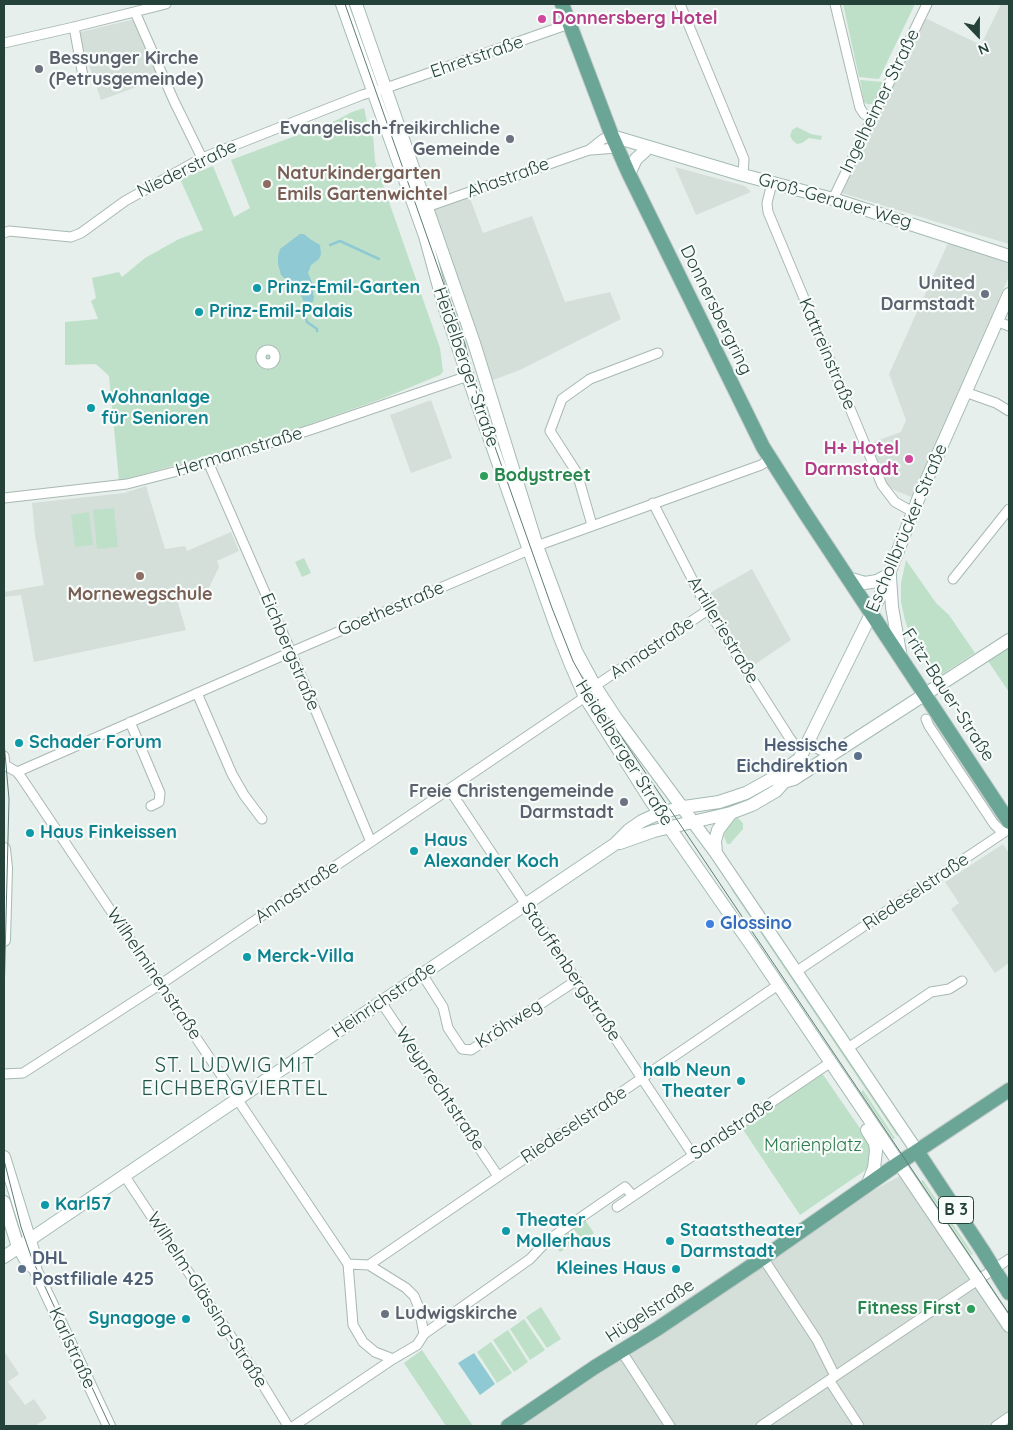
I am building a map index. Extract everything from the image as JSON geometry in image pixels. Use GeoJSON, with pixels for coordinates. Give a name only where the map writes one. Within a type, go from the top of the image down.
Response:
{"type":"FeatureCollection","features":[{"type":"Feature","properties":{"kind":"main road","name":"Heidelberger Straße"},"geometry":{"type":"LineString","coordinates":[[342,4],[379,90],[421,209],[474,343],[533,548],[570,665],[585,697],[660,814],[831,1062],[898,1164]]}},
{"type":"Feature","properties":{"kind":"main road","name":"Heidelberger Straße"},"geometry":{"type":"LineString","coordinates":[[356,4],[379,90]]}},
{"type":"Feature","properties":{"kind":"main road","name":"Donnersbergring"},"geometry":{"type":"LineString","coordinates":[[562,4],[629,174],[713,348],[770,459],[871,614]]}},
{"type":"Feature","properties":{"kind":"main road","name":"Groß-Gerauer Weg"},"geometry":{"type":"LineString","coordinates":[[615,142],[644,152],[659,151]]}},
{"type":"Feature","properties":{"kind":"main road","name":"Groß-Gerauer Weg"},"geometry":{"type":"LineString","coordinates":[[615,142],[651,147],[659,151],[833,199],[1009,256]]}},
{"type":"Feature","properties":{"kind":"main road"},"geometry":{"type":"LineString","coordinates":[[629,174],[636,158],[644,152]]}},
{"type":"Feature","properties":{"kind":"main road","name":"Heidelberger Straße"},"geometry":{"type":"LineString","coordinates":[[421,209],[425,236],[445,309],[468,376],[533,548],[576,651],[595,686],[616,718],[716,852],[917,1151]]}},
{"type":"Feature","properties":{"kind":"main road","name":"Eschollbrücker Straße"},"geometry":{"type":"LineString","coordinates":[[694,822],[731,813],[768,797],[793,772],[890,574],[913,512],[1009,294]]}},
{"type":"Feature","properties":{"kind":"main road"},"geometry":{"type":"LineString","coordinates":[[468,376],[482,372]]}},
{"type":"Feature","properties":{"kind":"main road"},"geometry":{"type":"LineString","coordinates":[[848,578],[865,583],[890,574],[892,607],[902,659]]}},
{"type":"Feature","properties":{"kind":"main road","name":"Fritz-Bauer-Straße"},"geometry":{"type":"LineString","coordinates":[[871,614],[925,694],[1007,828]]}},
{"type":"Feature","properties":{"kind":"main road"},"geometry":{"type":"LineString","coordinates":[[784,782],[794,779],[1009,640]]}},
{"type":"Feature","properties":{"kind":"main road","name":"Eschollbrücker Straße"},"geometry":{"type":"LineString","coordinates":[[684,807],[719,802],[746,793],[761,786],[801,755]]}},
{"type":"Feature","properties":{"kind":"main road","name":"Heinrichstraße"},"geometry":{"type":"LineString","coordinates":[[4,1257],[615,844],[629,830],[660,814],[684,807]]}},
{"type":"Feature","properties":{"kind":"main road"},"geometry":{"type":"LineString","coordinates":[[716,852],[715,841],[718,830],[731,813]]}},
{"type":"Feature","properties":{"kind":"main road","name":"Heinrichstraße"},"geometry":{"type":"LineString","coordinates":[[615,844],[654,831],[694,822]]}},
{"type":"Feature","properties":{"kind":"main road"},"geometry":{"type":"LineString","coordinates":[[4,851],[6,868],[4,940]]}},
{"type":"Feature","properties":{"kind":"main road","name":"Hügelstraße"},"geometry":{"type":"LineString","coordinates":[[508,1426],[763,1258],[917,1151],[1009,1090]]}},
{"type":"Feature","properties":{"kind":"main road"},"geometry":{"type":"LineString","coordinates":[[852,1094],[854,1110],[875,1143],[874,1168],[867,1186]]}},
{"type":"Feature","properties":{"kind":"main road","name":"B 3"},"geometry":{"type":"LineString","coordinates":[[917,1151],[1009,1293]]}},
{"type":"Feature","properties":{"kind":"main road","name":"Karlstraße"},"geometry":{"type":"LineString","coordinates":[[4,1157],[30,1240],[36,1263],[35,1270]]}},
{"type":"Feature","properties":{"kind":"main road","name":"B 3"},"geometry":{"type":"LineString","coordinates":[[898,1164],[1009,1326]]}},
{"type":"Feature","properties":{"kind":"main road","name":"Karlstraße"},"geometry":{"type":"LineString","coordinates":[[4,1202],[18,1247],[35,1270],[109,1426]]}},
{"type":"Feature","properties":{"kind":"street"},"geometry":{"type":"LineString","coordinates":[[4,42],[135,12],[146,6],[166,4]]}},
{"type":"Feature","properties":{"kind":"street"},"geometry":{"type":"LineString","coordinates":[[680,4],[744,159],[743,175]]}},
{"type":"Feature","properties":{"kind":"street"},"geometry":{"type":"LineString","coordinates":[[835,4],[860,108],[864,114],[871,118]]}},
{"type":"Feature","properties":{"kind":"street","name":"Ingelheimer Straße"},"geometry":{"type":"LineString","coordinates":[[833,199],[927,4]]}},
{"type":"Feature","properties":{"kind":"street"},"geometry":{"type":"LineString","coordinates":[[135,12],[174,101],[202,158]]}},
{"type":"Feature","properties":{"kind":"street","name":"Ehretstraße"},"geometry":{"type":"LineString","coordinates":[[379,90],[569,24]]}},
{"type":"Feature","properties":{"kind":"street"},"geometry":{"type":"LineString","coordinates":[[74,27],[83,76]]}},
{"type":"Feature","properties":{"kind":"street","name":"Niederstraße"},"geometry":{"type":"LineString","coordinates":[[7,232],[71,237],[81,233],[124,201],[202,158],[379,90]]}},
{"type":"Feature","properties":{"kind":"street","name":"Ahastraße"},"geometry":{"type":"LineString","coordinates":[[589,150],[603,140],[615,142]]}},
{"type":"Feature","properties":{"kind":"street","name":"Ahastraße"},"geometry":{"type":"LineString","coordinates":[[421,209],[615,142]]}},
{"type":"Feature","properties":{"kind":"street","name":"Kattreinstraße"},"geometry":{"type":"LineString","coordinates":[[772,183],[767,200],[768,212],[882,485],[888,496],[913,512]]}},
{"type":"Feature","properties":{"kind":"street"},"geometry":{"type":"LineString","coordinates":[[996,321],[1009,326]]}},
{"type":"Feature","properties":{"kind":"street"},"geometry":{"type":"LineString","coordinates":[[592,525],[577,473],[550,432],[562,399],[590,379],[658,353]]}},
{"type":"Feature","properties":{"kind":"street","name":"Hermannstraße"},"geometry":{"type":"LineString","coordinates":[[4,498],[128,484],[208,462],[313,429],[468,376]]}},
{"type":"Feature","properties":{"kind":"street"},"geometry":{"type":"LineString","coordinates":[[965,392],[1009,411]]}},
{"type":"Feature","properties":{"kind":"street","name":"Goethestraße"},"geometry":{"type":"LineString","coordinates":[[17,772],[533,548],[761,465],[770,459]]}},
{"type":"Feature","properties":{"kind":"street","name":"Eichbergstraße"},"geometry":{"type":"LineString","coordinates":[[208,462],[371,842]]}},
{"type":"Feature","properties":{"kind":"street","name":"Artilleriestraße"},"geometry":{"type":"LineString","coordinates":[[653,503],[708,610],[801,755]]}},
{"type":"Feature","properties":{"kind":"street"},"geometry":{"type":"LineString","coordinates":[[953,579],[1009,509]]}},
{"type":"Feature","properties":{"kind":"street","name":"Annastraße"},"geometry":{"type":"LineString","coordinates":[[595,686],[708,610]]}},
{"type":"Feature","properties":{"kind":"street"},"geometry":{"type":"LineString","coordinates":[[197,693],[232,774],[262,820]]}},
{"type":"Feature","properties":{"kind":"street","name":"Annastraße"},"geometry":{"type":"LineString","coordinates":[[4,1074],[23,1073],[161,984],[585,697]]}},
{"type":"Feature","properties":{"kind":"street","name":"Fritz-Bauer-Straße"},"geometry":{"type":"LineString","coordinates":[[926,719],[994,824],[1007,828]]}},
{"type":"Feature","properties":{"kind":"street"},"geometry":{"type":"LineString","coordinates":[[130,722],[160,793],[158,802],[151,806]]}},
{"type":"Feature","properties":{"kind":"street"},"geometry":{"type":"LineString","coordinates":[[810,736],[813,743],[820,750],[833,753]]}},
{"type":"Feature","properties":{"kind":"street","name":"Wilhelminenstraße"},"geometry":{"type":"LineString","coordinates":[[4,760],[17,772],[348,1264]]}},
{"type":"Feature","properties":{"kind":"street","name":"Stauffenbergstraße"},"geometry":{"type":"LineString","coordinates":[[449,789],[694,1155]]}},
{"type":"Feature","properties":{"kind":"street","name":"Riedeselstraße"},"geometry":{"type":"LineString","coordinates":[[797,971],[1007,828]]}},
{"type":"Feature","properties":{"kind":"street","name":"Kröhweg"},"geometry":{"type":"LineString","coordinates":[[422,974],[443,1007],[448,1028],[462,1049],[471,1050],[577,980]]}},
{"type":"Feature","properties":{"kind":"street"},"geometry":{"type":"LineString","coordinates":[[848,1048],[931,992],[949,989],[962,981]]}},
{"type":"Feature","properties":{"kind":"street","name":"Riedeselstraße"},"geometry":{"type":"LineString","coordinates":[[369,1265],[778,985]]}},
{"type":"Feature","properties":{"kind":"street","name":"Weyprechtstraße"},"geometry":{"type":"LineString","coordinates":[[381,1002],[498,1176]]}},
{"type":"Feature","properties":{"kind":"street","name":"Sandstraße"},"geometry":{"type":"LineString","coordinates":[[617,1207],[831,1062]]}},
{"type":"Feature","properties":{"kind":"street","name":"Wilhelm-Glässing-Straße"},"geometry":{"type":"LineString","coordinates":[[124,1175],[258,1377],[288,1426]]}},
{"type":"Feature","properties":{"kind":"street"},"geometry":{"type":"LineString","coordinates":[[294,1426],[393,1359],[417,1345],[424,1334],[526,1262],[548,1240],[625,1187],[633,1196]]}},
{"type":"Feature","properties":{"kind":"street"},"geometry":{"type":"LineString","coordinates":[[763,1258],[817,1340],[832,1378],[860,1426]]}},
{"type":"Feature","properties":{"kind":"street"},"geometry":{"type":"LineString","coordinates":[[761,1426],[1009,1258]]}},
{"type":"Feature","properties":{"kind":"street"},"geometry":{"type":"LineString","coordinates":[[393,1359],[375,1352],[363,1342],[353,1325],[348,1264],[369,1265],[406,1288],[414,1296],[424,1334]]}},
{"type":"Feature","properties":{"kind":"street"},"geometry":{"type":"LineString","coordinates":[[622,1352],[670,1426]]}},
{"type":"Feature","properties":{"kind":"street"},"geometry":{"type":"LineString","coordinates":[[996,1426],[1009,1417]]}},
{"type":"Feature","properties":{"kind":"shaded area"},"geometry":{"type":"Polygon","coordinates":[[[1001,4],[1009,4],[1009,244],[842,193],[921,16],[981,45],[1001,4]]]}},
{"type":"Feature","properties":{"kind":"shaded area"},"geometry":{"type":"Polygon","coordinates":[[[131,20],[135,21],[161,78],[101,100],[79,36],[81,32],[131,20]]]}},
{"type":"Feature","properties":{"kind":"shaded area"},"geometry":{"type":"Polygon","coordinates":[[[675,167],[745,186],[751,192],[696,215],[675,167]]]}},
{"type":"Feature","properties":{"kind":"shaded area"},"geometry":{"type":"Polygon","coordinates":[[[468,193],[483,233],[532,216],[565,302],[610,292],[621,319],[520,370],[485,383],[427,207],[468,193]]]}},
{"type":"Feature","properties":{"kind":"shaded area"},"geometry":{"type":"Polygon","coordinates":[[[948,243],[1008,263],[1009,276],[914,498],[889,486],[884,489],[865,445],[901,432],[906,420],[889,374],[948,243]]]}},
{"type":"Feature","properties":{"kind":"shaded area"},"geometry":{"type":"Polygon","coordinates":[[[431,400],[452,458],[411,473],[390,415],[431,400]]]}},
{"type":"Feature","properties":{"kind":"shaded area"},"geometry":{"type":"Polygon","coordinates":[[[146,486],[165,549],[185,546],[187,551],[231,532],[239,551],[217,561],[219,567],[207,592],[177,600],[186,630],[34,662],[21,595],[4,597],[4,592],[44,585],[35,535],[32,503],[124,493],[146,486]]]}},
{"type":"Feature","properties":{"kind":"shaded area"},"geometry":{"type":"Polygon","coordinates":[[[752,569],[791,640],[751,667],[708,594],[752,569]]]}},
{"type":"Feature","properties":{"kind":"shaded area"},"geometry":{"type":"Polygon","coordinates":[[[1003,844],[1009,853],[1009,963],[995,973],[951,909],[959,903],[945,882],[1003,844]]]}},
{"type":"Feature","properties":{"kind":"shaded area"},"geometry":{"type":"Polygon","coordinates":[[[901,1175],[1009,1326],[1009,1426],[517,1426],[871,1192],[901,1175]]]}},
{"type":"Feature","properties":{"kind":"shaded area"},"geometry":{"type":"Polygon","coordinates":[[[4,1351],[19,1374],[8,1382],[25,1405],[34,1399],[47,1418],[35,1426],[4,1426],[4,1351]]]}},
{"type":"Feature","properties":{"kind":"green space"},"geometry":{"type":"Polygon","coordinates":[[[843,4],[915,4],[879,79],[859,77],[843,4]]]}},
{"type":"Feature","properties":{"kind":"green space"},"geometry":{"type":"Polygon","coordinates":[[[860,80],[883,82],[872,104],[864,102],[860,80]]]}},
{"type":"Feature","properties":{"kind":"green space","name":"Prinz-Emil-Garten"},"geometry":{"type":"Polygon","coordinates":[[[364,108],[370,135],[373,134],[375,161],[440,348],[443,372],[440,375],[384,398],[266,440],[119,481],[109,376],[96,364],[65,365],[65,322],[98,319],[91,301],[96,298],[92,278],[119,272],[122,277],[145,258],[179,239],[203,230],[180,179],[213,166],[234,217],[250,208],[231,160],[335,121],[364,108]]]}},
{"type":"Feature","properties":{"kind":"green space"},"geometry":{"type":"Polygon","coordinates":[[[797,127],[811,134],[822,136],[821,140],[809,138],[797,144],[790,136],[792,130],[797,127]]]}},
{"type":"Feature","properties":{"kind":"green space"},"geometry":{"type":"Polygon","coordinates":[[[114,508],[118,547],[97,549],[93,510],[114,508]]]}},
{"type":"Feature","properties":{"kind":"green space"},"geometry":{"type":"Polygon","coordinates":[[[89,512],[93,545],[75,547],[71,515],[89,512]]]}},
{"type":"Feature","properties":{"kind":"green space"},"geometry":{"type":"Polygon","coordinates":[[[304,558],[311,573],[302,577],[295,562],[304,558]]]}},
{"type":"Feature","properties":{"kind":"green space"},"geometry":{"type":"Polygon","coordinates":[[[906,560],[936,603],[949,615],[975,653],[938,677],[921,655],[911,637],[905,620],[901,602],[901,583],[906,560]]]}},
{"type":"Feature","properties":{"kind":"green space"},"geometry":{"type":"Polygon","coordinates":[[[1009,643],[1009,692],[986,658],[1009,643]]]}},
{"type":"Feature","properties":{"kind":"green space"},"geometry":{"type":"Polygon","coordinates":[[[931,720],[997,819],[997,822],[930,722],[931,720]]]}},
{"type":"Feature","properties":{"kind":"green space"},"geometry":{"type":"Polygon","coordinates":[[[733,818],[738,818],[743,823],[743,829],[730,844],[727,844],[724,836],[726,828],[733,818]]]}},
{"type":"Feature","properties":{"kind":"green space"},"geometry":{"type":"Polygon","coordinates":[[[733,888],[899,1134],[897,1136],[731,889],[733,888]]]}},
{"type":"Feature","properties":{"kind":"green space","name":"Marienplatz"},"geometry":{"type":"Polygon","coordinates":[[[822,1073],[868,1140],[871,1155],[867,1169],[800,1215],[742,1128],[822,1073]]]}},
{"type":"Feature","properties":{"kind":"green space"},"geometry":{"type":"Polygon","coordinates":[[[863,1090],[895,1138],[893,1139],[861,1092],[863,1090]]]}},
{"type":"Feature","properties":{"kind":"green space"},"geometry":{"type":"Polygon","coordinates":[[[923,1180],[973,1254],[971,1255],[921,1181],[923,1180]]]}},
{"type":"Feature","properties":{"kind":"green space"},"geometry":{"type":"Polygon","coordinates":[[[585,1220],[594,1233],[582,1241],[573,1228],[585,1220]]]}},
{"type":"Feature","properties":{"kind":"green space"},"geometry":{"type":"Polygon","coordinates":[[[570,1231],[577,1241],[560,1252],[557,1248],[561,1245],[553,1243],[570,1231]]]}},
{"type":"Feature","properties":{"kind":"green space"},"geometry":{"type":"Polygon","coordinates":[[[541,1307],[561,1339],[547,1348],[526,1317],[541,1307]]]}},
{"type":"Feature","properties":{"kind":"green space"},"geometry":{"type":"Polygon","coordinates":[[[524,1319],[545,1350],[530,1360],[510,1329],[524,1319]]]}},
{"type":"Feature","properties":{"kind":"green space"},"geometry":{"type":"Polygon","coordinates":[[[508,1330],[528,1362],[514,1372],[493,1340],[508,1330]]]}},
{"type":"Feature","properties":{"kind":"green space"},"geometry":{"type":"Polygon","coordinates":[[[491,1342],[512,1373],[497,1383],[477,1352],[491,1342]]]}},
{"type":"Feature","properties":{"kind":"green space"},"geometry":{"type":"Polygon","coordinates":[[[422,1350],[473,1426],[446,1426],[404,1363],[422,1350]]]}},
{"type":"Feature","properties":{"kind":"water"},"geometry":{"type":"Polygon","coordinates":[[[300,234],[304,234],[320,245],[321,254],[319,259],[311,265],[308,273],[314,287],[314,297],[313,302],[308,304],[304,302],[300,293],[281,275],[278,264],[280,249],[300,234]]]}},
{"type":"Feature","properties":{"kind":"water"},"geometry":{"type":"Polygon","coordinates":[[[474,1353],[495,1384],[480,1395],[458,1363],[474,1353]]]}},
{"type":"Feature","properties":{"kind":"waterway"},"geometry":{"type":"LineString","coordinates":[[330,245],[340,241],[379,259]]}},
{"type":"Feature","properties":{"kind":"waterway"},"geometry":{"type":"LineString","coordinates":[[304,302],[307,322],[317,331]]}},
{"type":"Feature","properties":{"kind":"tram line"},"geometry":{"type":"LineString","coordinates":[[345,4],[465,344],[478,399],[552,608],[573,661],[587,686],[1009,1314]]}},
{"type":"Feature","properties":{"kind":"tram line"},"geometry":{"type":"LineString","coordinates":[[4,742],[9,799],[4,998]]}},
{"type":"Feature","properties":{"kind":"tram line"},"geometry":{"type":"LineString","coordinates":[[4,1160],[21,1227],[32,1259],[110,1426]]}},
{"type":"Feature","properties":{"kind":"place","name":"Donnersberg Hotel"},"geometry":{"type":"Point","coordinates":[542,19]}},
{"type":"Feature","properties":{"kind":"place","name":"Bessunger Kirche (Petrusgemeinde)"},"geometry":{"type":"Point","coordinates":[39,69]}},
{"type":"Feature","properties":{"kind":"place","name":"Evangelisch-freikirchliche Gemeinde"},"geometry":{"type":"Point","coordinates":[510,139]}},
{"type":"Feature","properties":{"kind":"place","name":"Naturkindergarten Emils Gartenwichtel"},"geometry":{"type":"Point","coordinates":[267,184]}},
{"type":"Feature","properties":{"kind":"place","name":"Prinz-Emil-Garten"},"geometry":{"type":"Point","coordinates":[257,288]}},
{"type":"Feature","properties":{"kind":"place","name":"United Darmstadt"},"geometry":{"type":"Point","coordinates":[985,294]}},
{"type":"Feature","properties":{"kind":"place","name":"Prinz-Emil-Palais"},"geometry":{"type":"Point","coordinates":[199,312]}},
{"type":"Feature","properties":{"kind":"place","name":"Wohnanlage für Senioren"},"geometry":{"type":"Point","coordinates":[91,408]}},
{"type":"Feature","properties":{"kind":"place","name":"H+ Hotel Darmstadt"},"geometry":{"type":"Point","coordinates":[909,459]}},
{"type":"Feature","properties":{"kind":"place","name":"Bodystreet"},"geometry":{"type":"Point","coordinates":[484,476]}},
{"type":"Feature","properties":{"kind":"place","name":"Mornewegschule"},"geometry":{"type":"Point","coordinates":[140,576]}},
{"type":"Feature","properties":{"kind":"place","name":"Schader Forum"},"geometry":{"type":"Point","coordinates":[19,743]}},
{"type":"Feature","properties":{"kind":"place","name":"Hessische Eichdirektion"},"geometry":{"type":"Point","coordinates":[858,756]}},
{"type":"Feature","properties":{"kind":"place","name":"Freie Christengemeinde Darmstadt"},"geometry":{"type":"Point","coordinates":[624,802]}},
{"type":"Feature","properties":{"kind":"place","name":"Haus Finkeissen"},"geometry":{"type":"Point","coordinates":[30,833]}},
{"type":"Feature","properties":{"kind":"place","name":"Haus Alexander Koch"},"geometry":{"type":"Point","coordinates":[414,851]}},
{"type":"Feature","properties":{"kind":"place","name":"Glossino"},"geometry":{"type":"Point","coordinates":[710,924]}},
{"type":"Feature","properties":{"kind":"place","name":"Merck-Villa"},"geometry":{"type":"Point","coordinates":[247,957]}},
{"type":"Feature","properties":{"kind":"place","name":"halb Neun Theater"},"geometry":{"type":"Point","coordinates":[741,1081]}},
{"type":"Feature","properties":{"kind":"place","name":"Karl57"},"geometry":{"type":"Point","coordinates":[45,1205]}},
{"type":"Feature","properties":{"kind":"place","name":"Theater Mollerhaus"},"geometry":{"type":"Point","coordinates":[506,1231]}},
{"type":"Feature","properties":{"kind":"place","name":"Staatstheater Darmstadt"},"geometry":{"type":"Point","coordinates":[670,1241]}},
{"type":"Feature","properties":{"kind":"place","name":"DHL Postfiliale 425"},"geometry":{"type":"Point","coordinates":[22,1269]}},
{"type":"Feature","properties":{"kind":"place","name":"Kleines Haus"},"geometry":{"type":"Point","coordinates":[676,1269]}},
{"type":"Feature","properties":{"kind":"place","name":"Fitness First"},"geometry":{"type":"Point","coordinates":[971,1309]}},
{"type":"Feature","properties":{"kind":"place","name":"Ludwigskirche"},"geometry":{"type":"Point","coordinates":[385,1314]}},
{"type":"Feature","properties":{"kind":"place","name":"Synagoge"},"geometry":{"type":"Point","coordinates":[186,1319]}},
{"type":"Feature","properties":{"kind":"district","name":"ST. LUDWIG MIT EICHBERGVIERTEL"},"geometry":{"type":"Point","coordinates":[235,1078]}}]}
